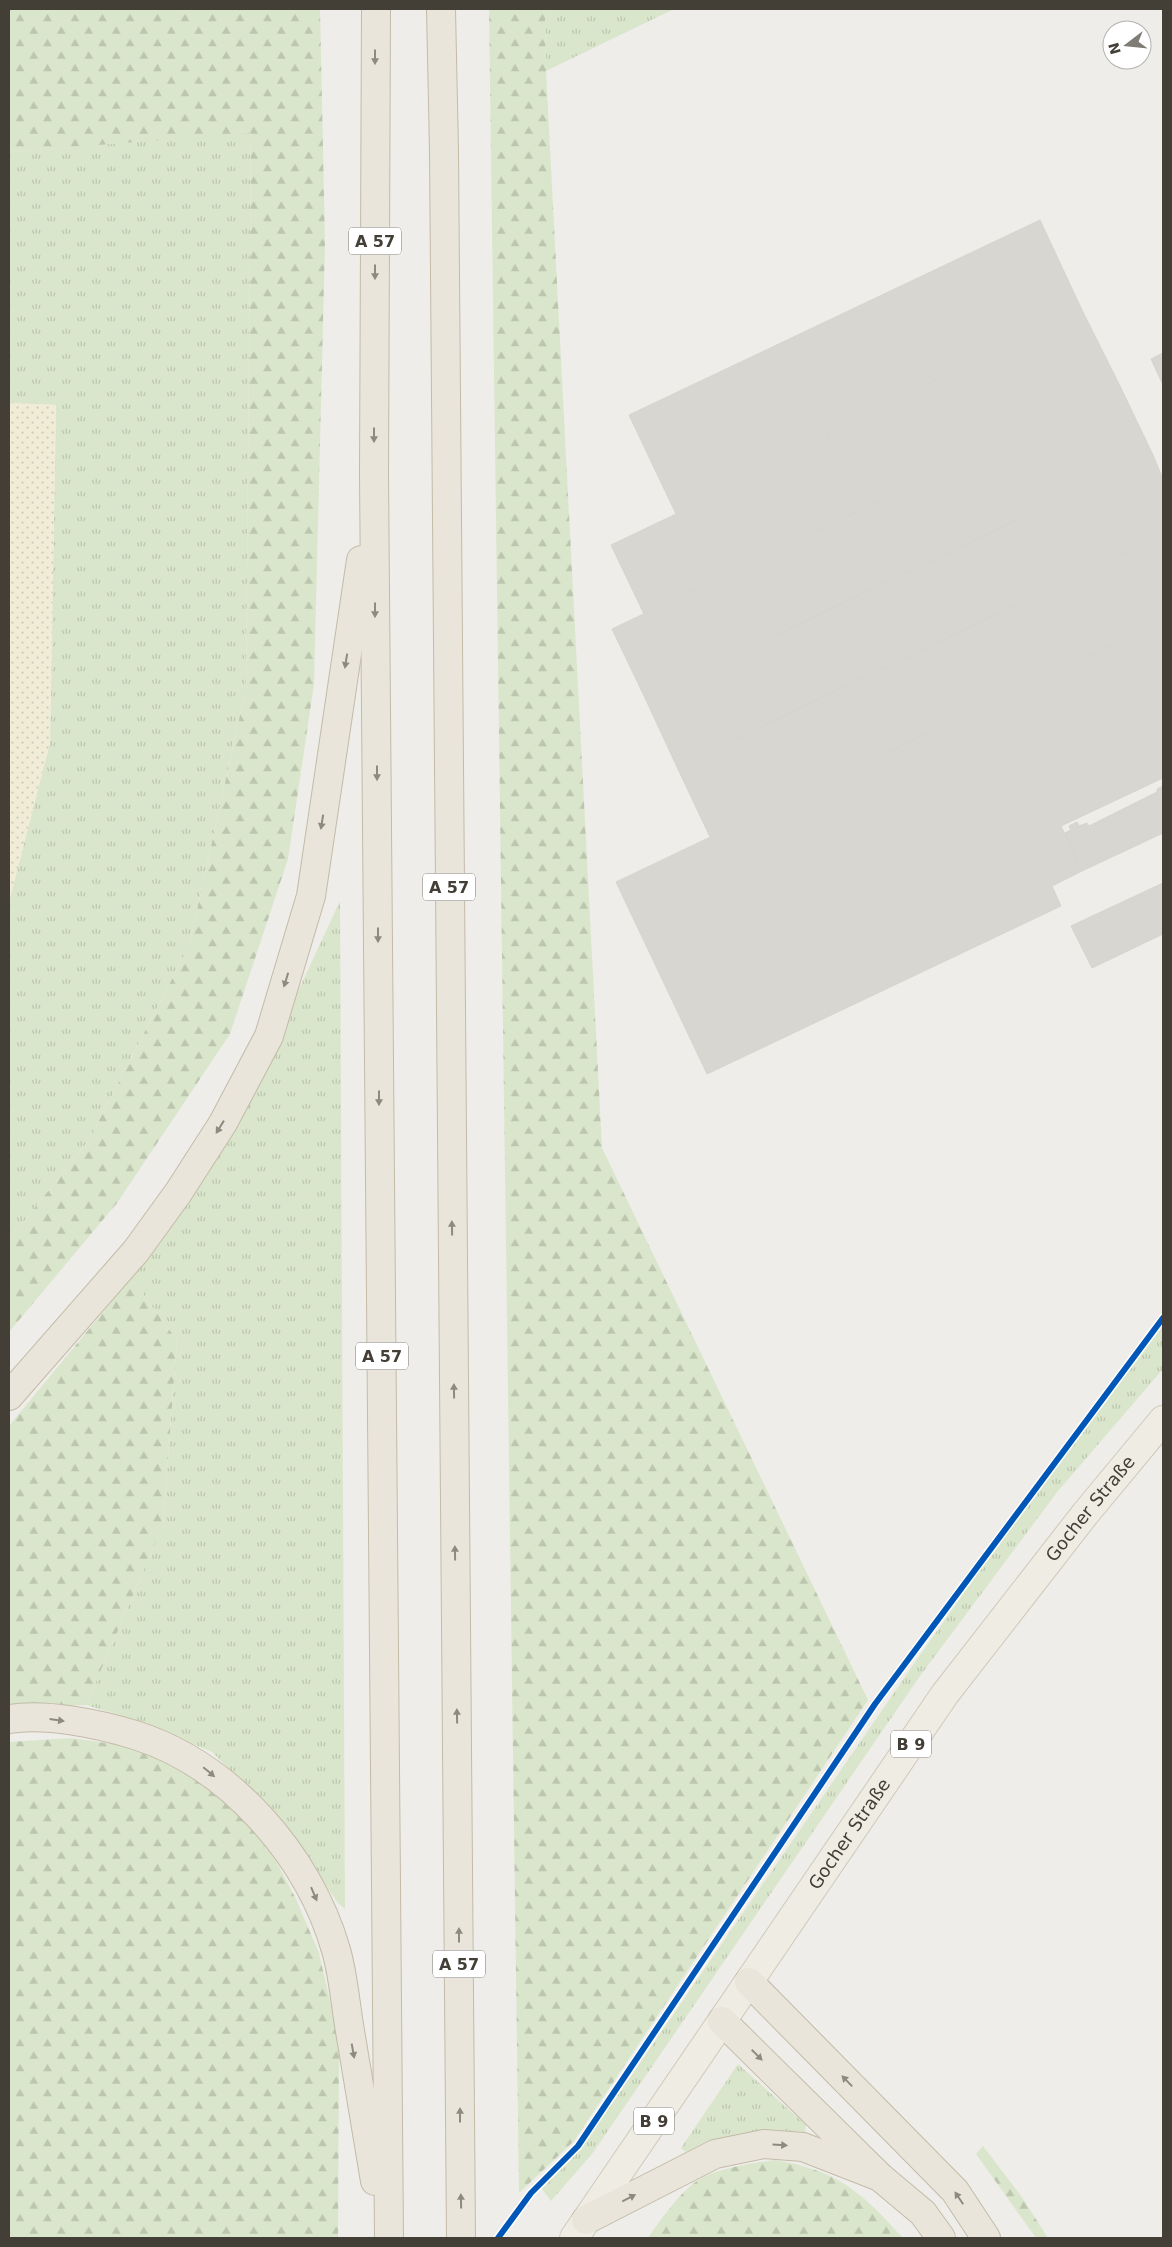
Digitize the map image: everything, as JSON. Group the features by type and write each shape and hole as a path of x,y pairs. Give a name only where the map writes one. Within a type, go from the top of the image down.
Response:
{"highway":[{"name":"A 57","path":"376,9 374,474 389,2238"},
{"name":"A 57","path":"441,9 462,2238"},
{"path":"9,1396 136,1251 178,1193 223,1123 269,1036 311,896 374,474"},
{"path":"9,1719 60,1720 111,1728 155,1741 203,1766 242,1800 281,1841 311,1887 336,1950 385,2238"},
{"path":"749,1982 955,2192 986,2238"},
{"path":"722,2021 880,2177 924,2213 941,2238"},
{"path":"580,2229 715,2154 764,2144 803,2147 880,2177"}],"main road":[{"name":"Gocher Straße","path":"580,2229 945,1694 1085,1514 1163,1420"}],"green space":[{"path":"9,9 320,9 325,243 314,684 288,859 230,1034 117,1203 9,1332 9,1240 89,1140 189,946 246,688 251,133 9,152"},
{"path":"489,9 545,9 546,71 602,1148 868,1700 574,2141 519,2193"},
{"path":"545,9 674,9 546,71"},
{"path":"251,132 246,688 189,946 89,1140 9,1240 9,902 50,743 56,405 9,403 9,152"},
{"path":"340,901 345,1909 338,1903 283,1822 212,1752 123,1716 86,1705 163,1525 177,1340 131,1278 258,1077"},
{"path":"131,1278 177,1340 163,1525 86,1705 9,1707 9,1426"},
{"path":"1163,1320 1163,1369 1058,1491 920,1676 592,2154 551,2201 542,2189 579,2149 616,2098 913,1665 1045,1478"},
{"path":"71,1738 120,1745 169,1762 215,1792 249,1824 276,1861 296,1899 319,1953 339,2041 338,2238 9,2238 9,1742"},
{"path":"738,2064 806,2125 805,2133 769,2129 709,2140 686,2152 681,2148"},
{"path":"983,2146 1021,2196 1048,2238 1036,2238 976,2154"},
{"path":"774,2160 815,2170 847,2186 874,2208 903,2238 648,2238 672,2205 695,2182 710,2174"}],"sand":[{"path":"9,403 56,405 50,743 9,902"}],"building":[{"path":"1040,220 1082,310 827,432 831,440 676,514 629,415"},
{"path":"1082,310 1120,386 644,614 611,545 831,440 827,432"},
{"path":"1163,353 1163,385 1151,359"},
{"path":"1120,386 1153,455 645,698 612,629"},
{"path":"1153,455 1163,479 1163,535 677,767 645,698"},
{"path":"1163,535 1163,621 710,837 677,767"},
{"path":"1163,621 1163,778 1061,826 1082,871 1052,886 1061,906 707,1074 616,882"},
{"path":"1163,786 1163,833 1082,871 1065,833 1071,830 1069,826 1077,822 1079,826 1087,823 1089,826 1157,792 1157,789"},
{"path":"1163,883 1163,934 1092,968 1071,926"}],"cycle path":[{"path":"498,2238 531,2193 578,2146 875,1704 1163,1318"}]}
